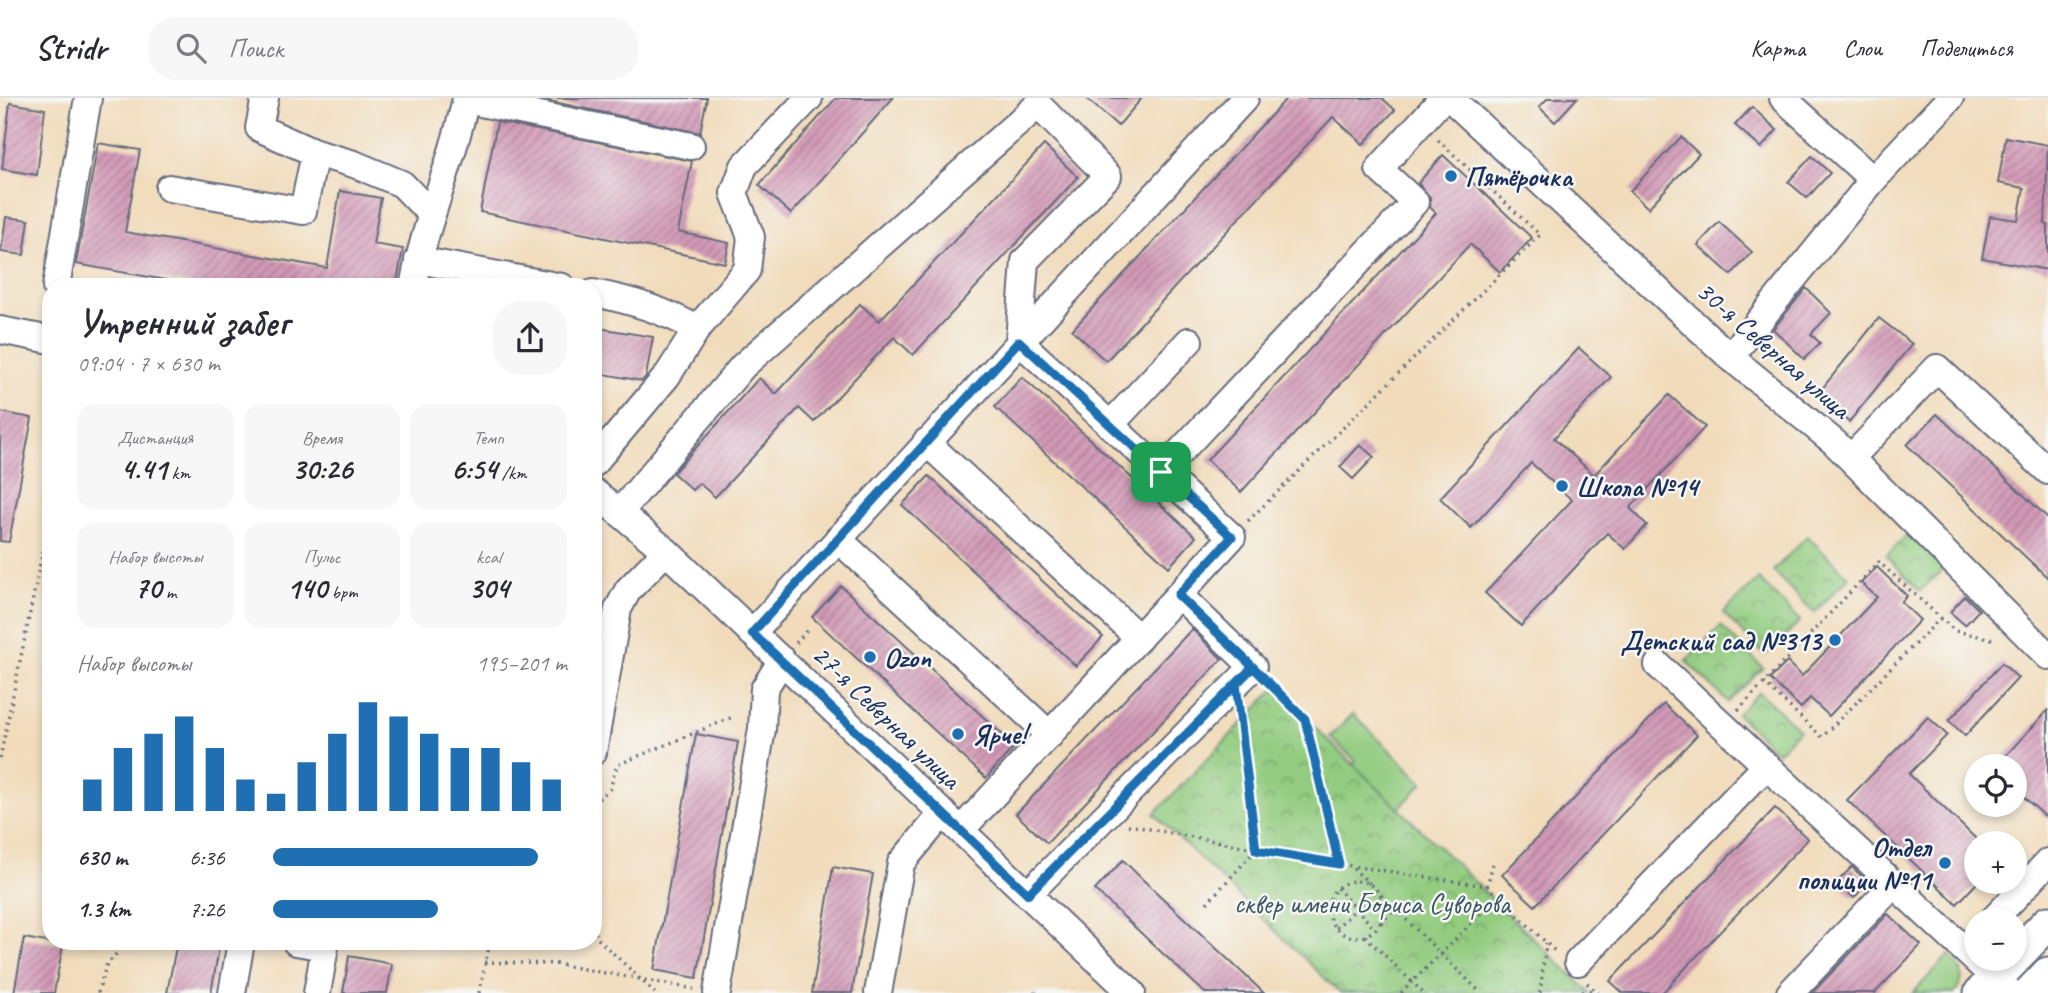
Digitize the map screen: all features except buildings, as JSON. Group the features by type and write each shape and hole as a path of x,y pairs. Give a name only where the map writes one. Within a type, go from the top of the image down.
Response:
{"main road":[{"path":"2003,976 2048,923"},
{"path":"2030,993 2048,974"}],"street":[{"path":"57,278 88,98"},
{"path":"265,98 259,128 316,153 402,184 430,213"},
{"path":"602,453 667,376 697,329 747,270 751,237 734,193 744,166 809,98"},
{"path":"752,633 1245,98"},
{"path":"1161,472 1415,202 1379,169 1443,98"},
{"name":"30-я Северная улица","path":"1450,98 1730,357 1851,458 2048,656"},
{"path":"1783,98 1873,180"},
{"path":"1730,357 1873,180 1950,98"},
{"path":"415,278 430,213 447,176 466,99 691,146"},
{"path":"620,512 743,366 1038,105 1108,176 1025,261 1019,341"},
{"path":"169,188 303,211 316,153"},
{"path":"418,260 514,278"},
{"path":"602,295 631,300 669,313 697,329"},
{"path":"0,330 42,331"},
{"path":"878,993 901,863 952,822 1050,734 1232,537 1019,341"},
{"path":"1110,425 1189,341"},
{"path":"1851,458 1937,368 2048,471"},
{"path":"926,442 1139,638"},
{"name":"27-я Северная улица","path":"602,498 666,551 1132,993"},
{"path":"838,539 1050,734"},
{"path":"602,701 618,609 628,590 666,551"},
{"path":"1028,894 1244,676 1178,595"},
{"path":"717,993 762,729 764,689 782,660"},
{"path":"1658,665 1894,884 1964,939"},
{"path":"1573,966 1766,766"},
{"path":"2004,908 2048,862"},
{"path":"1790,993 1894,884"},
{"path":"232,993 240,950"},
{"path":"317,993 324,950"}],"path":[{"path":"1232,537 1540,235 1421,124"},
{"path":"0,758 42,555"},
{"path":"1730,718 1879,562 1955,631 1990,637"},
{"path":"1764,682 1822,737 1940,618"},
{"path":"1207,903 1256,850 1244,676"},
{"path":"1244,676 1305,719 1339,864"},
{"path":"602,796 610,789 617,765 733,717"},
{"path":"1126,825 1256,850 1487,886 1573,966 1596,992"},
{"path":"1487,886 1493,864"},
{"path":"1351,866 1481,993"},
{"path":"1375,929 1384,911 1375,889 1352,881 1337,888 1328,906 1329,917 1336,928 1349,936 1366,937 1423,993"},
{"path":"1337,888 1375,929"},
{"path":"1336,928 1375,889"},
{"path":"1401,993 1498,897"},
{"path":"1366,937 1395,909"},
{"path":"602,942 655,993"},
{"path":"1540,993 1546,943"},
{"path":"98,993 106,966 119,950"},
{"path":"479,993 488,950"},
{"path":"485,962 556,964 717,993"},
{"path":"1575,993 1596,992"}],"green space":[{"path":"1909,533 1944,569 1920,591 1886,556"},
{"path":"1807,536 1849,577 1814,613 1773,571"},
{"path":"1759,579 1800,621 1765,655 1723,613"},
{"path":"1721,626 1763,668 1728,702 1686,661"},
{"name":"сквер имени Бориса Суворова","path":"1275,689 1590,993 1340,993 1154,814"},
{"path":"1759,692 1799,730 1777,753 1737,714"},
{"path":"1353,714 1423,783 1382,826 1336,782 1356,761 1330,737"},
{"path":"1949,955 1957,964 1962,977 1955,993 1913,993"}],"place":[{"name":"Пятёрочка","path":"1451,176"},
{"name":"Школа №14","path":"1562,486"},
{"name":"Детский сад №313","path":"1835,640"},
{"name":"Ozon","path":"870,657"},
{"name":"Ярче!","path":"958,734"},
{"name":"Отдел полиции №11","path":"1945,863"}],"route":[{"path":"1161,472 1019,341 752,633 1028,894 1173,747 1253,667 1305,719 1339,864 1256,850 1236,684 1253,667 1178,595 1232,537 1161,472"}]}
